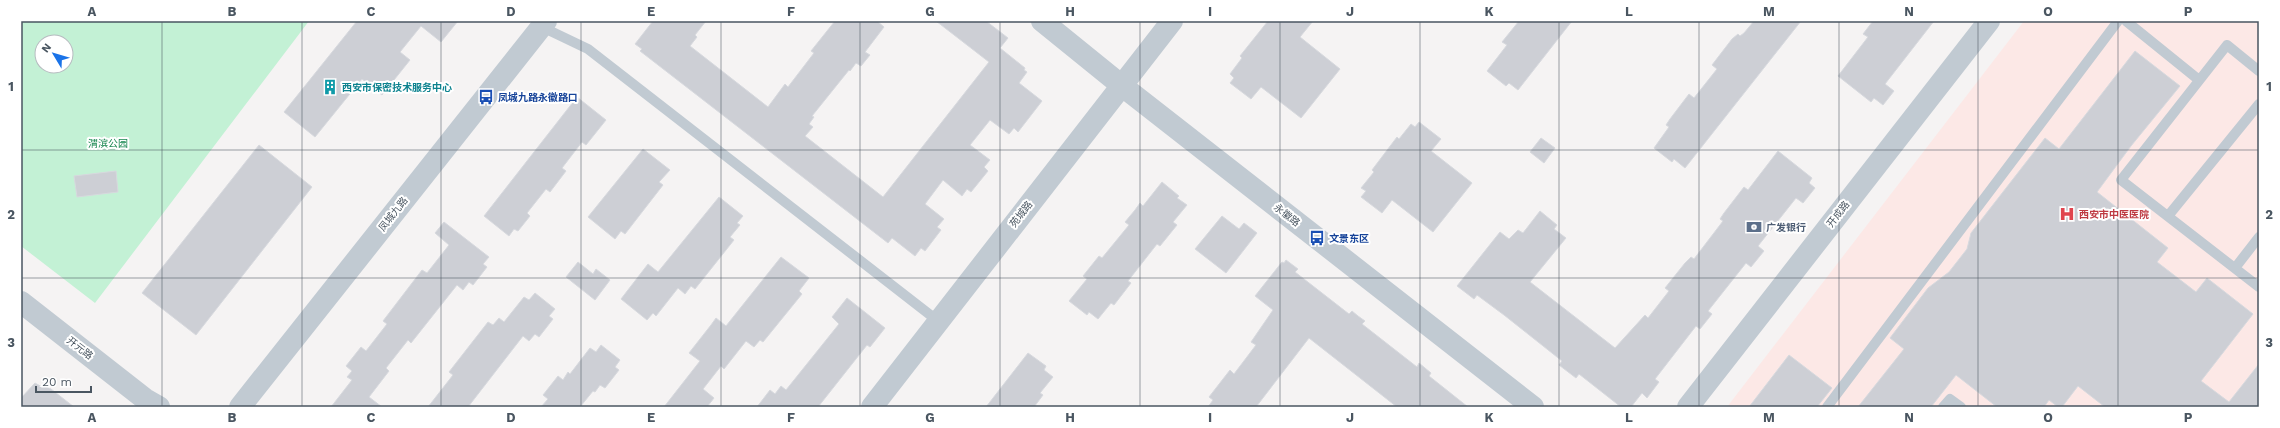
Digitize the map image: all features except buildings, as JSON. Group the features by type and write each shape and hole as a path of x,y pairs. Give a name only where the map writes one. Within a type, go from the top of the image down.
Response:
{"street":[{"name":"永徽路","path":"1042,21 1121,85 1533,407"},
{"name":"苑城路","path":"872,407 1172,21"},
{"name":"开成路","path":"1688,407 1989,21"},
{"name":"凤城九路","path":"240,407 540,23"},
{"name":"开元路","path":"21,302 159,407"}],"lane":[{"path":"1827,407 2118,21"},
{"path":"2126,21 2200,80"},
{"path":"540,23 588,49 938,321"},
{"path":"2259,70 2227,45 2121,180 2259,287"},
{"path":"2168,216 2259,104"},
{"path":"2235,268 2259,237"},
{"path":"1943,407 1950,399 1960,407"}],"shaded area":[{"name":"西安市中医医院","path":"2024,21 2259,21 2259,407 1727,407"}],"green space":[{"name":"渭滨公园","path":"21,21 309,21 95,303 21,246"}],"place":[{"name":"西安市保密技术服务中心","path":"330,87"},
{"name":"凤城九路永徽路口","path":"486,97"},
{"name":"西安市中医医院","path":"2067,214"},
{"name":"广发银行","path":"1754,227"},
{"name":"文景东区","path":"1317,238"}]}
